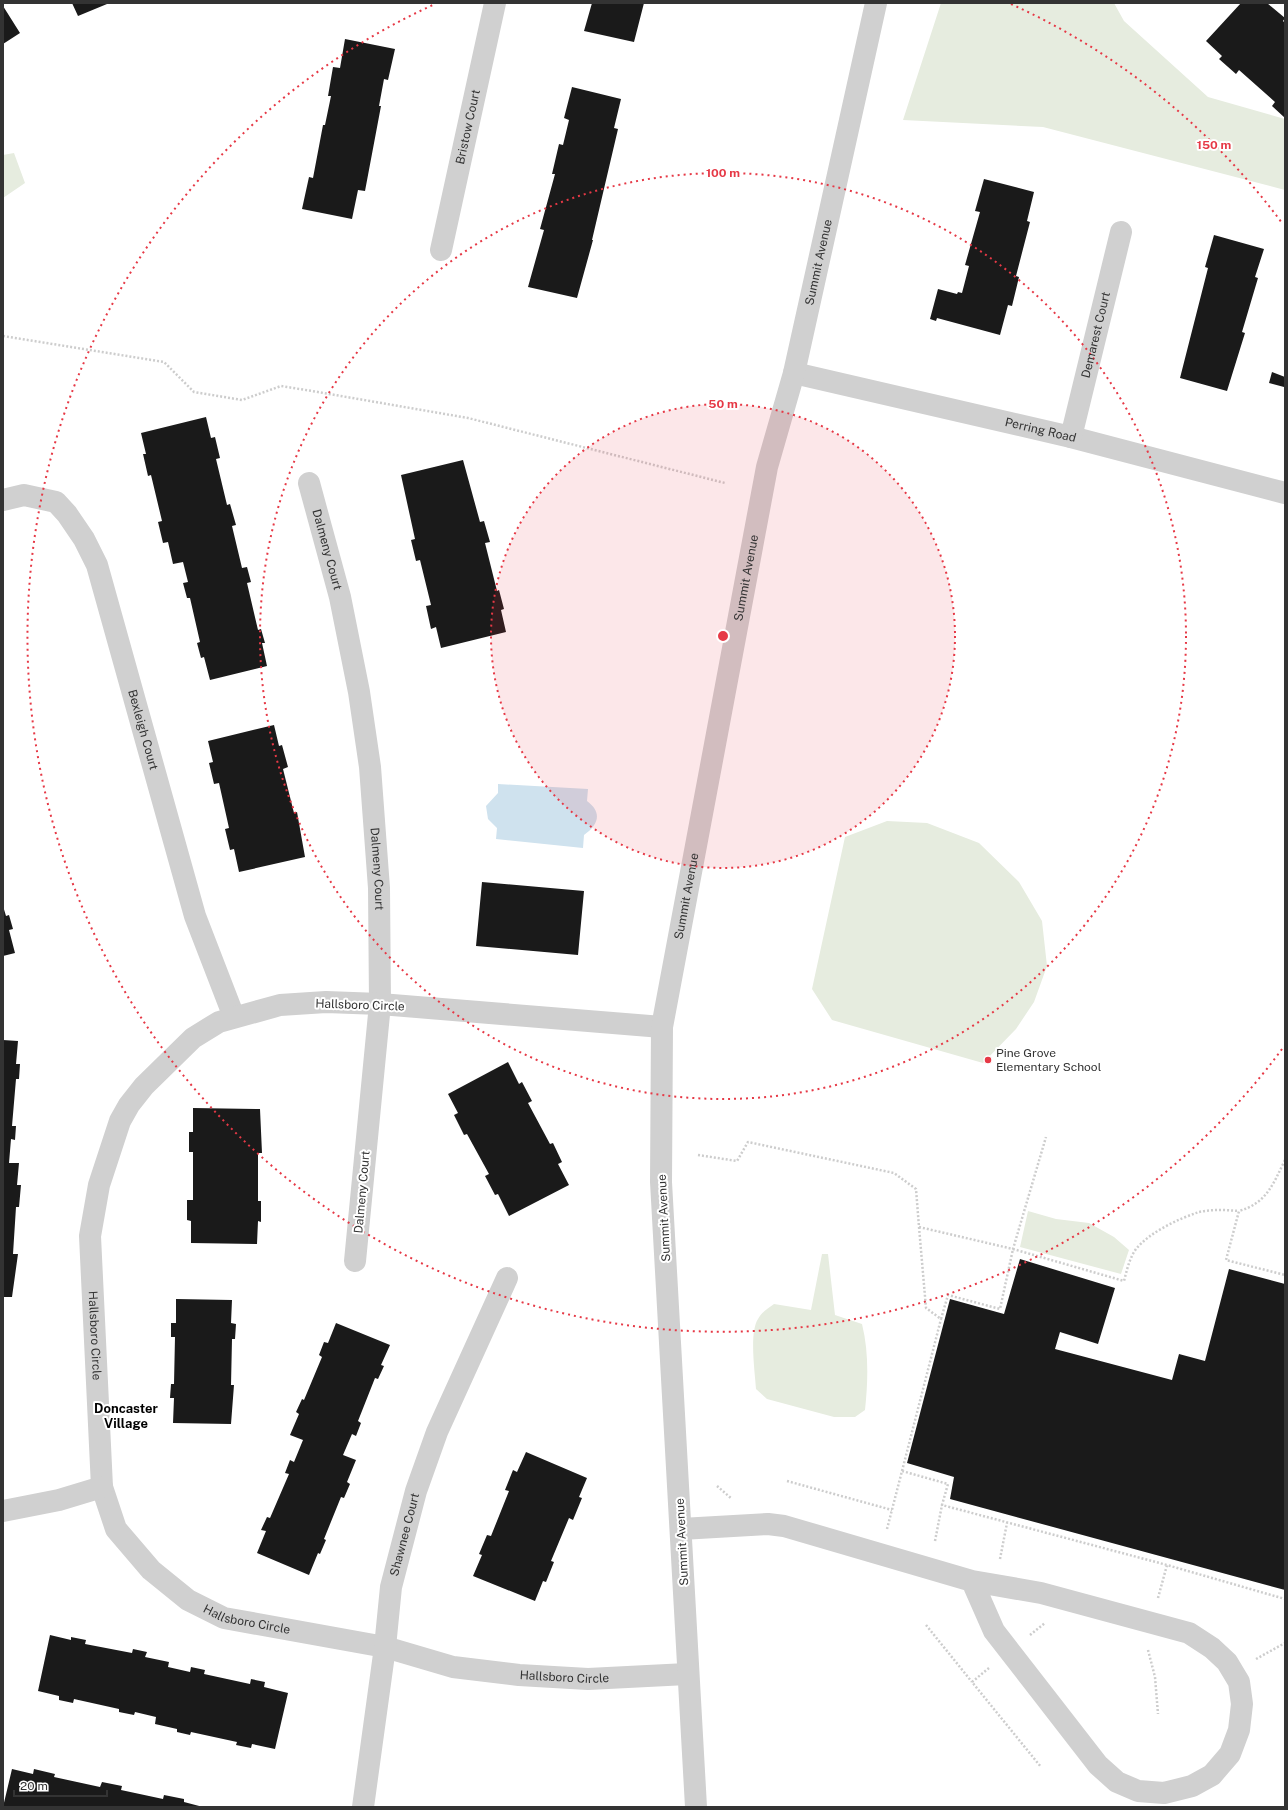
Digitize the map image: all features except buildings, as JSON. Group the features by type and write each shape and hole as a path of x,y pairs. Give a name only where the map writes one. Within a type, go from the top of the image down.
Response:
{"street":[{"name":"Bristow Court","path":"441,250 496,3"},
{"name":"Summit Avenue","path":"696,1807 687,1674 681,1529 661,1182 662,1027 767,467 794,373 876,3"},
{"name":"Demarest Court","path":"1071,437 1121,232"},
{"name":"Perring Road","path":"794,373 1071,437 1285,493"},
{"name":"Dalmeny Court","path":"309,483 340,597 359,692 370,767 379,888 380,1004 355,1261"},
{"name":"Bexleigh Court","path":"3,500 24,495 56,502 67,514 84,539 98,565 195,916 234,1017"},
{"name":"Hallsboro Circle","path":"662,1027 380,1004 326,1002 280,1005 219,1022 193,1038 144,1086 129,1105 120,1121 99,1185 90,1236 102,1487 116,1529 151,1570 188,1600 224,1618 385,1648 453,1667 519,1675 588,1679 687,1674"},
{"name":"Shawnee Court","path":"363,1807 385,1648 391,1587 416,1491 437,1432 508,1278"},
{"path":"3,1511 59,1500 102,1487"},
{"path":"681,1529 768,1524 784,1526 972,1581 1041,1593 1189,1633 1212,1648 1227,1662 1239,1682 1242,1704 1239,1730 1230,1754 1212,1775 1192,1786 1164,1793 1138,1791 1117,1782 1098,1765 994,1631 972,1581"}],"path":[{"path":"3,336 164,362 194,392 242,400 281,386 312,390 468,418 725,483"},
{"path":"893,1532 886,1530 948,1295 1000,1309 1013,1249 1046,1137"},
{"path":"698,1155 737,1161 748,1142 894,1173 916,1189 926,1308 941,1319"},
{"path":"919,1228 1013,1249 1124,1281 1128,1264 1136,1250 1148,1238 1172,1224 1200,1212 1217,1210 1239,1211 1250,1208 1260,1202 1273,1184 1285,1160"},
{"path":"1239,1211 1226,1260 1285,1275"},
{"path":"902,1471 948,1484 942,1505 935,1544 928,1542"},
{"path":"788,1481 892,1510"},
{"path":"942,1505 1167,1565 1285,1599"},
{"path":"993,1559 1000,1561 1007,1522"},
{"path":"1158,1714 1155,1677 1148,1651 1167,1565"},
{"path":"926,1625 972,1682"},
{"path":"1252,1661 1285,1643"}],"shaded area":[{"path":"941,3 1114,3 1124,21 1208,97 1285,119 1285,190 1043,127 903,120"},
{"path":"14,153 25,183 3,198 3,155"},
{"path":"887,821 927,823 979,843 1019,882 1042,921 1047,966 1034,1002 1016,1029 983,1063 832,1020 812,989 845,837"},
{"path":"1028,1211 1056,1219 1089,1223 1114,1237 1129,1250 1121,1274 1020,1247"},
{"path":"822,1254 828,1254 835,1315 862,1324 866,1345 867,1389 865,1410 855,1417 834,1417 767,1399 756,1389 753,1343 755,1325 763,1312 774,1304 811,1310"}],"water":[{"path":"498,784 588,789 587,801 595,810 597,819 593,827 584,835 583,848 496,839 497,828 488,819 486,806 498,793"}],"place":[{"name":"Pine Grove Elementary School","path":"988,1060"}],"district":[{"name":"Doncaster Village","path":"126,1416"}]}
